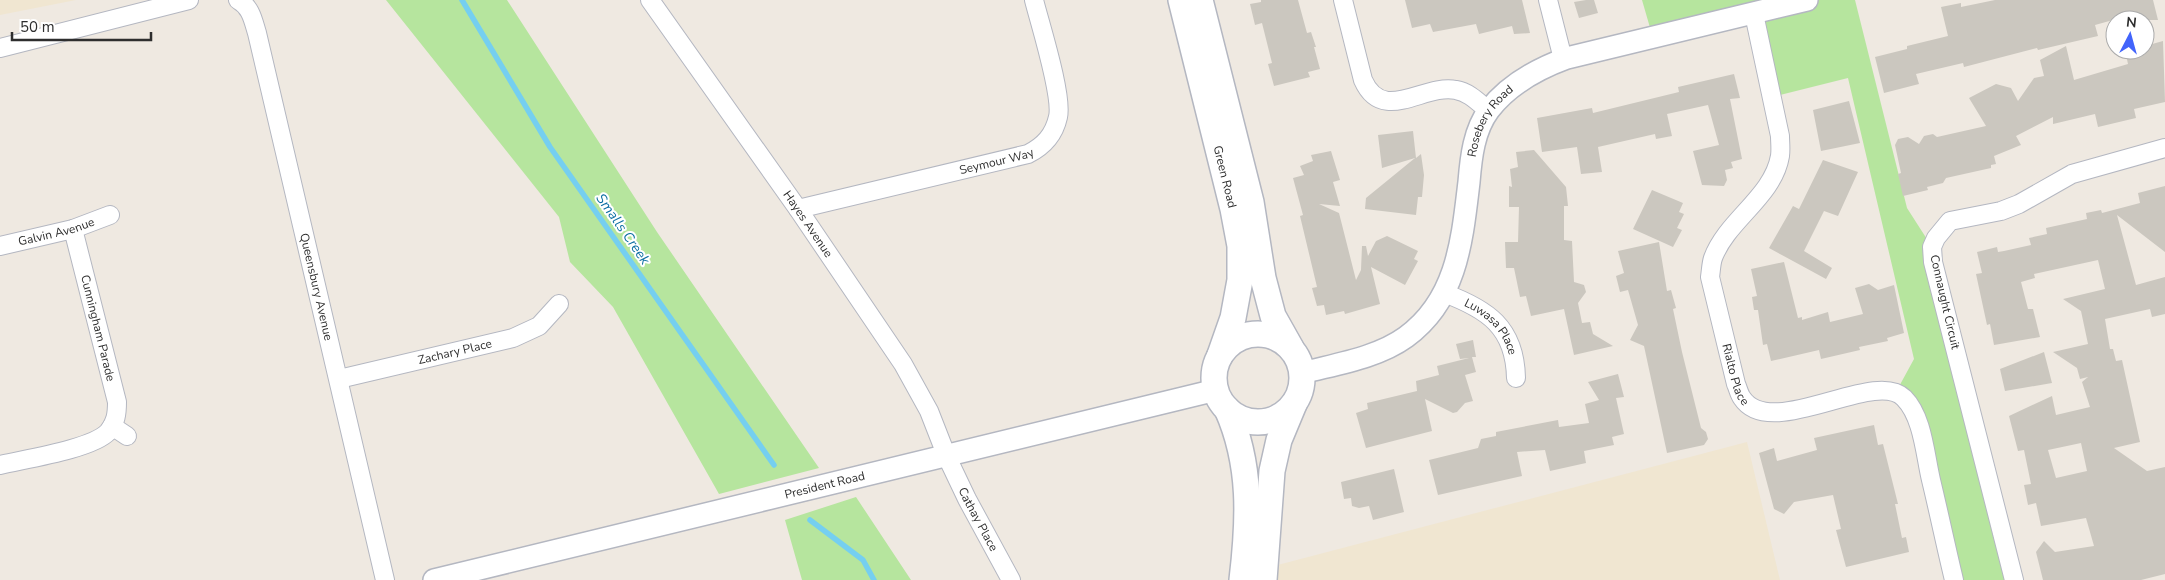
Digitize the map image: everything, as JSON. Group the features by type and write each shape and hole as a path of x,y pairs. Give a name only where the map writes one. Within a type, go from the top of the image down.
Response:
{"main road":[{"name":"Green Road","path":"1181,0 1233,209 1240,246 1240,280 1233,318 1220,355"},
{"name":"Green Road","path":"1200,0 1251,202 1268,297 1273,316 1291,348"},
{"path":"1242,580 1249,499 1247,471 1235,426 1222,400 1214,374 1220,355 1226,347 1246,335 1253,334 1278,338 1291,348 1298,359 1302,373 1301,389 1279,440 1272,470 1264,580"},
{"path":"1222,400 1242,419 1261,422 1278,417 1290,409 1296,400"}],"street":[{"path":"0,48 189,0"},
{"name":"Queensbury Avenue","path":"238,0 245,4 252,15 257,32 385,580"},
{"name":"Hayes Avenue","path":"650,0 798,209 903,364 929,411 947,457"},
{"name":"Seymour Way","path":"798,209 1028,154 1043,146 1058,116 1058,98 1034,0"},
{"path":"1343,0 1363,80 1367,90 1374,96 1390,102 1447,89 1457,90 1466,93 1489,111"},
{"path":"1548,0 1563,59"},
{"name":"Rosebery Road","path":"1302,373 1365,355 1404,339 1428,319 1455,270 1471,160 1477,132 1489,111 1508,90 1542,67 1563,59 1807,0"},
{"name":"Rialto Place","path":"1754,14 1780,136 1780,156 1771,177 1758,197 1721,242 1713,259 1710,277 1736,384 1742,399 1754,408 1771,412 1792,411 1880,390 1896,392 1903,397 1910,405 1919,430 1954,580"},
{"name":"Connaught Circuit","path":"2014,580 1933,262 1932,248 1936,238 1950,221 2001,210 2018,204 2072,174 2165,148"},
{"name":"Galvin Avenue","path":"0,246 73,229 110,215"},
{"name":"Cunningham Parade","path":"73,229 117,402 115,420 112,426"},
{"name":"Luwasa Place","path":"1444,293 1474,305 1492,318 1512,347 1516,378"},
{"name":"Zachary Place","path":"339,379 513,338 539,326 559,304"},
{"name":"President Road","path":"434,580 495,573 947,457 1222,400"},
{"path":"0,465 84,445 100,439 112,426 127,436"},
{"name":"Cathay Place","path":"947,457 1011,580"}],"shaded area":[{"path":"0,0 76,0 0,15"},
{"path":"1747,442 1780,580 1264,580 1266,568"}],"green space":[{"path":"386,0 507,0 657,232 819,468 719,494 613,307 570,262 559,217"},
{"path":"1642,0 1855,0 1907,208 1932,247 2014,580 1954,580 1919,429 1896,392 1914,359 1848,78 1772,97 1754,15 1653,38"},
{"path":"856,497 911,580 802,580 785,520"}],"building":[{"path":"1261,0 1298,0 1307,33 1311,32 1316,47 1314,47 1320,69 1308,72 1310,77 1274,86 1268,64 1272,63 1262,23 1255,25 1250,4 1261,2"},
{"path":"1405,0 1522,0 1530,33 1514,34 1512,26 1479,34 1476,24 1433,32 1430,24 1412,28"},
{"path":"1594,0 1598,13 1579,18 1574,2"},
{"path":"1995,0 2153,0 2158,20 2155,20 2155,10 2105,10 2105,22 2095,25 2098,36 2038,50 2037,48 1964,67 1963,63 1916,74 1919,84 1884,93 1875,57 1907,49 1907,46 1948,36 1941,7 1961,3 1961,7"},
{"path":"2163,41 2165,102 2134,109 2136,118 2098,127 2095,114 2053,124 2053,117 2016,136 2021,145 1994,156 1996,164 1991,165 1991,168 1946,178 1943,183 1927,187 1928,190 1903,196 1898,174 1901,173 1895,145 1898,139 1908,137 1919,144 1924,136 1933,134 1937,137 1986,126 1969,98 1996,84 2011,88 2018,101 2034,78 2044,76 2040,60 2066,46 2074,80 2128,64 2127,60 2155,60 2155,43"},
{"path":"1734,74 1740,98 1730,99 1742,159 1731,162 1733,168 1725,170 1727,180 1724,186 1702,185 1693,151 1719,145 1708,105 1667,114 1672,136 1656,139 1655,134 1598,147 1602,172 1581,174 1577,147 1542,152 1537,118 1592,108 1593,113 1679,92 1678,87"},
{"path":"1849,101 1860,143 1821,151 1813,110"},
{"path":"1413,131 1416,158 1421,154 1424,175 1422,197 1418,197 1416,215 1365,209 1366,198 1415,158 1382,168 1378,135"},
{"path":"1534,150 1566,187 1568,206 1564,206 1564,240 1572,241 1574,282 1584,285 1586,292 1578,303 1582,323 1590,322 1593,334 1613,346 1574,355 1564,309 1531,316 1526,296 1520,297 1514,268 1506,268 1505,242 1518,242 1519,207 1509,207 1509,186 1512,187 1510,169 1518,167 1516,152"},
{"path":"1331,151 1340,180 1333,182 1340,206 1319,204 1339,213 1356,280 1361,270 1362,246 1366,246 1368,256 1376,241 1387,236 1418,251 1414,259 1418,261 1405,285 1371,267 1380,304 1345,314 1344,311 1326,315 1324,305 1317,306 1312,288 1317,287 1300,216 1303,215 1293,178 1304,175 1300,166 1313,161 1311,155"},
{"path":"1823,160 1858,172 1838,216 1824,211 1804,251 1832,268 1826,279 1769,248 1793,206 1799,209"},
{"path":"2165,186 2165,252 2117,215 2136,285 2165,277 2165,314 2152,317 2150,309 2105,319 2110,349 2113,349 2116,361 2122,360 2140,442 2114,448 2147,471 2165,467 2165,574 2141,580 2043,580 2036,552 2044,541 2055,552 2094,546 2086,518 2041,526 2036,503 2028,505 2024,485 2031,484 2024,450 2018,451 2009,416 2052,396 2056,415 2090,407 2082,382 2088,377 2080,379 2077,368 2053,352 2088,344 2081,311 2063,299 2105,289 2098,260 2034,274 2035,278 2021,282 2028,309 2033,309 2040,337 1994,345 1990,324 1987,325 1976,274 1982,273 1977,252 1997,247 1998,252 2031,245 2029,238 2047,234 2046,228 2087,219 2086,213 2101,210 2102,213 2140,203 2138,193","holes":["2081,443 2087,471 2056,478 2048,450"]},
{"path":"1652,190 1683,203 1679,212 1684,214 1677,228 1682,230 1673,247 1633,229"},
{"path":"1659,242 1667,291 1671,290 1676,308 1673,309 1682,352 1701,428 1706,432 1708,439 1704,445 1667,453 1644,346 1630,340 1638,325 1628,290 1620,292 1616,276 1624,273 1618,251"},
{"path":"1784,262 1798,318 1802,317 1802,320 1828,312 1830,322 1863,314 1855,288 1869,284 1878,290 1894,285 1904,333 1887,338 1888,341 1859,347 1860,350 1821,359 1819,350 1771,361 1767,344 1763,345 1758,310 1754,310 1752,297 1757,296 1751,269"},
{"path":"1473,340 1476,357 1472,357 1476,372 1465,375 1473,401 1465,403 1457,412 1453,413 1425,399 1432,431 1366,448 1356,413 1368,409 1367,403 1417,391 1416,381 1439,375 1437,366 1469,358 1460,359 1456,344"},
{"path":"2044,352 2052,383 2005,391 2000,369"},
{"path":"1618,374 1624,397 1616,398 1624,434 1612,437 1614,445 1584,451 1586,463 1550,471 1545,450 1517,452 1522,476 1438,495 1429,460 1478,448 1481,439 1496,436 1496,432 1558,420 1559,427 1589,423 1585,404 1599,400 1588,382"},
{"path":"1874,425 1878,445 1883,444 1898,504 1895,504 1902,538 1906,537 1909,552 1846,567 1836,530 1841,529 1833,495 1794,502 1784,514 1774,509 1759,453 1774,448 1777,461 1817,450 1814,438"},
{"path":"1394,469 1404,512 1373,520 1369,506 1359,508 1352,506 1351,498 1344,499 1341,482"}],"waterway":[{"name":"Smalls Creek","path":"462,0 550,147 774,465"},
{"name":"Smalls Creek","path":"810,520 863,560 874,580"}]}
